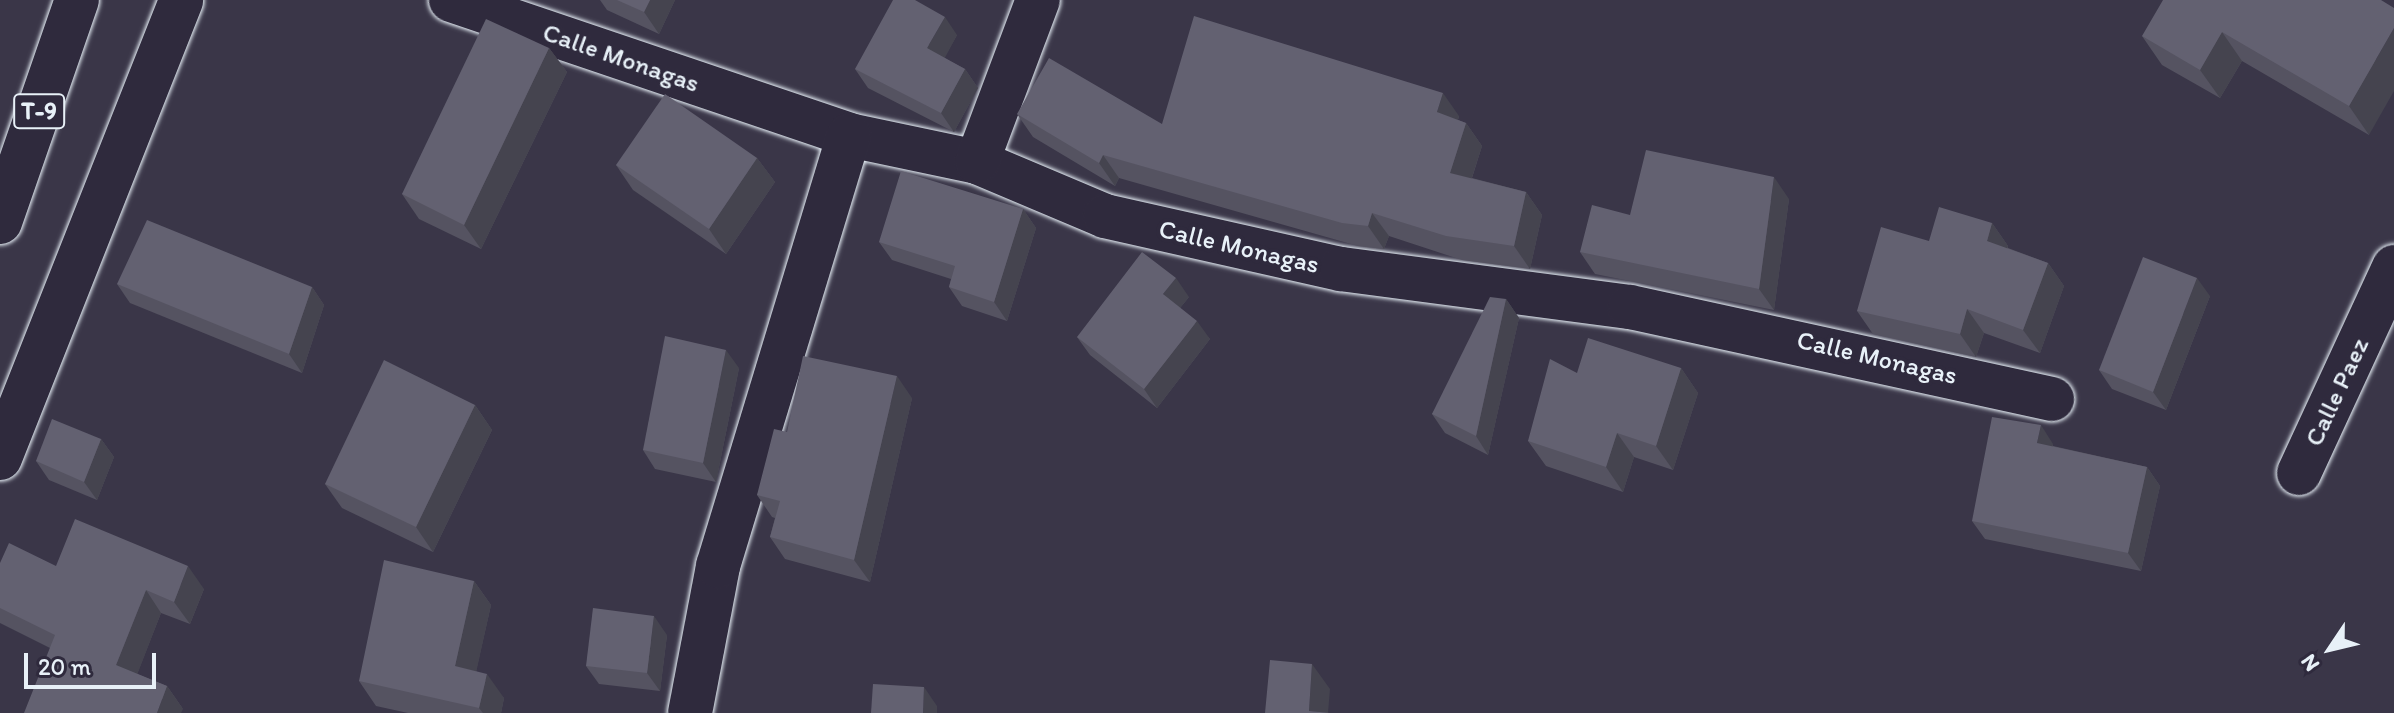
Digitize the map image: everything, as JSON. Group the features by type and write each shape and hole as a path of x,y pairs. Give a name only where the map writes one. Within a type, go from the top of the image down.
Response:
{"main road":[{"name":"T-9","path":"0,222 77,0"},
{"path":"0,458 181,0"},
{"name":"Calle Monagas","path":"451,0 849,135 977,162 1105,216 1341,269 1630,307 2052,399"},
{"path":"977,162 1038,0"},
{"path":"690,713 718,566 849,135"},
{"name":"Calle Paez","path":"2299,473 2394,267"}],"building":[{"path":"617,0 650,0 644,12"},
{"path":"893,0 915,0 945,17 927,48 965,69 941,113 855,69"},
{"path":"2163,0 2381,0 2394,8 2394,28 2349,106 2222,32 2200,70 2142,36"},
{"path":"1194,16 1443,93 1437,112 1466,123 1450,173 1526,192 1514,246 1446,236 1372,213 1368,226 1342,223 1103,155 1099,163 1017,114 1049,58 1162,124"},
{"path":"486,19 549,48 464,225 402,194"},
{"path":"665,94 757,158 709,229 616,165"},
{"path":"1646,150 1774,177 1759,289 1580,252 1592,205 1630,215"},
{"path":"901,171 1023,209 994,302 949,287 955,266 879,242"},
{"path":"1939,207 1992,223 1987,241 2048,263 2023,330 1967,309 1960,334 1857,311 1881,227 1929,241"},
{"path":"147,220 312,287 289,354 117,284"},
{"path":"1142,252 1176,278 1163,294 1197,321 1144,389 1077,337"},
{"path":"2143,257 2197,278 2153,392 2099,370"},
{"path":"1490,297 1506,299 1476,436 1432,414"},
{"path":"665,336 726,350 703,463 643,450"},
{"path":"1588,338 1681,368 1656,446 1617,433 1606,467 1528,441 1550,359 1577,373"},
{"path":"803,356 897,376 854,560 770,537 780,501 757,495 774,429 787,432"},
{"path":"384,360 475,405 416,527 325,484"},
{"path":"1992,417 2041,425 2037,443 2147,467 2128,553 1972,521"},
{"path":"52,419 101,439 84,482 36,461"},
{"path":"75,519 188,566 174,602 146,590 116,665 167,686 157,713 24,713 55,635 0,608 0,563 9,543 56,566"},
{"path":"384,560 474,581 455,666 487,674 479,708 359,681"},
{"path":"593,608 654,616 647,673 586,666"},
{"path":"1270,660 1312,664 1309,711 1330,713 1265,713"},
{"path":"873,684 924,687 923,713 871,713"}]}
